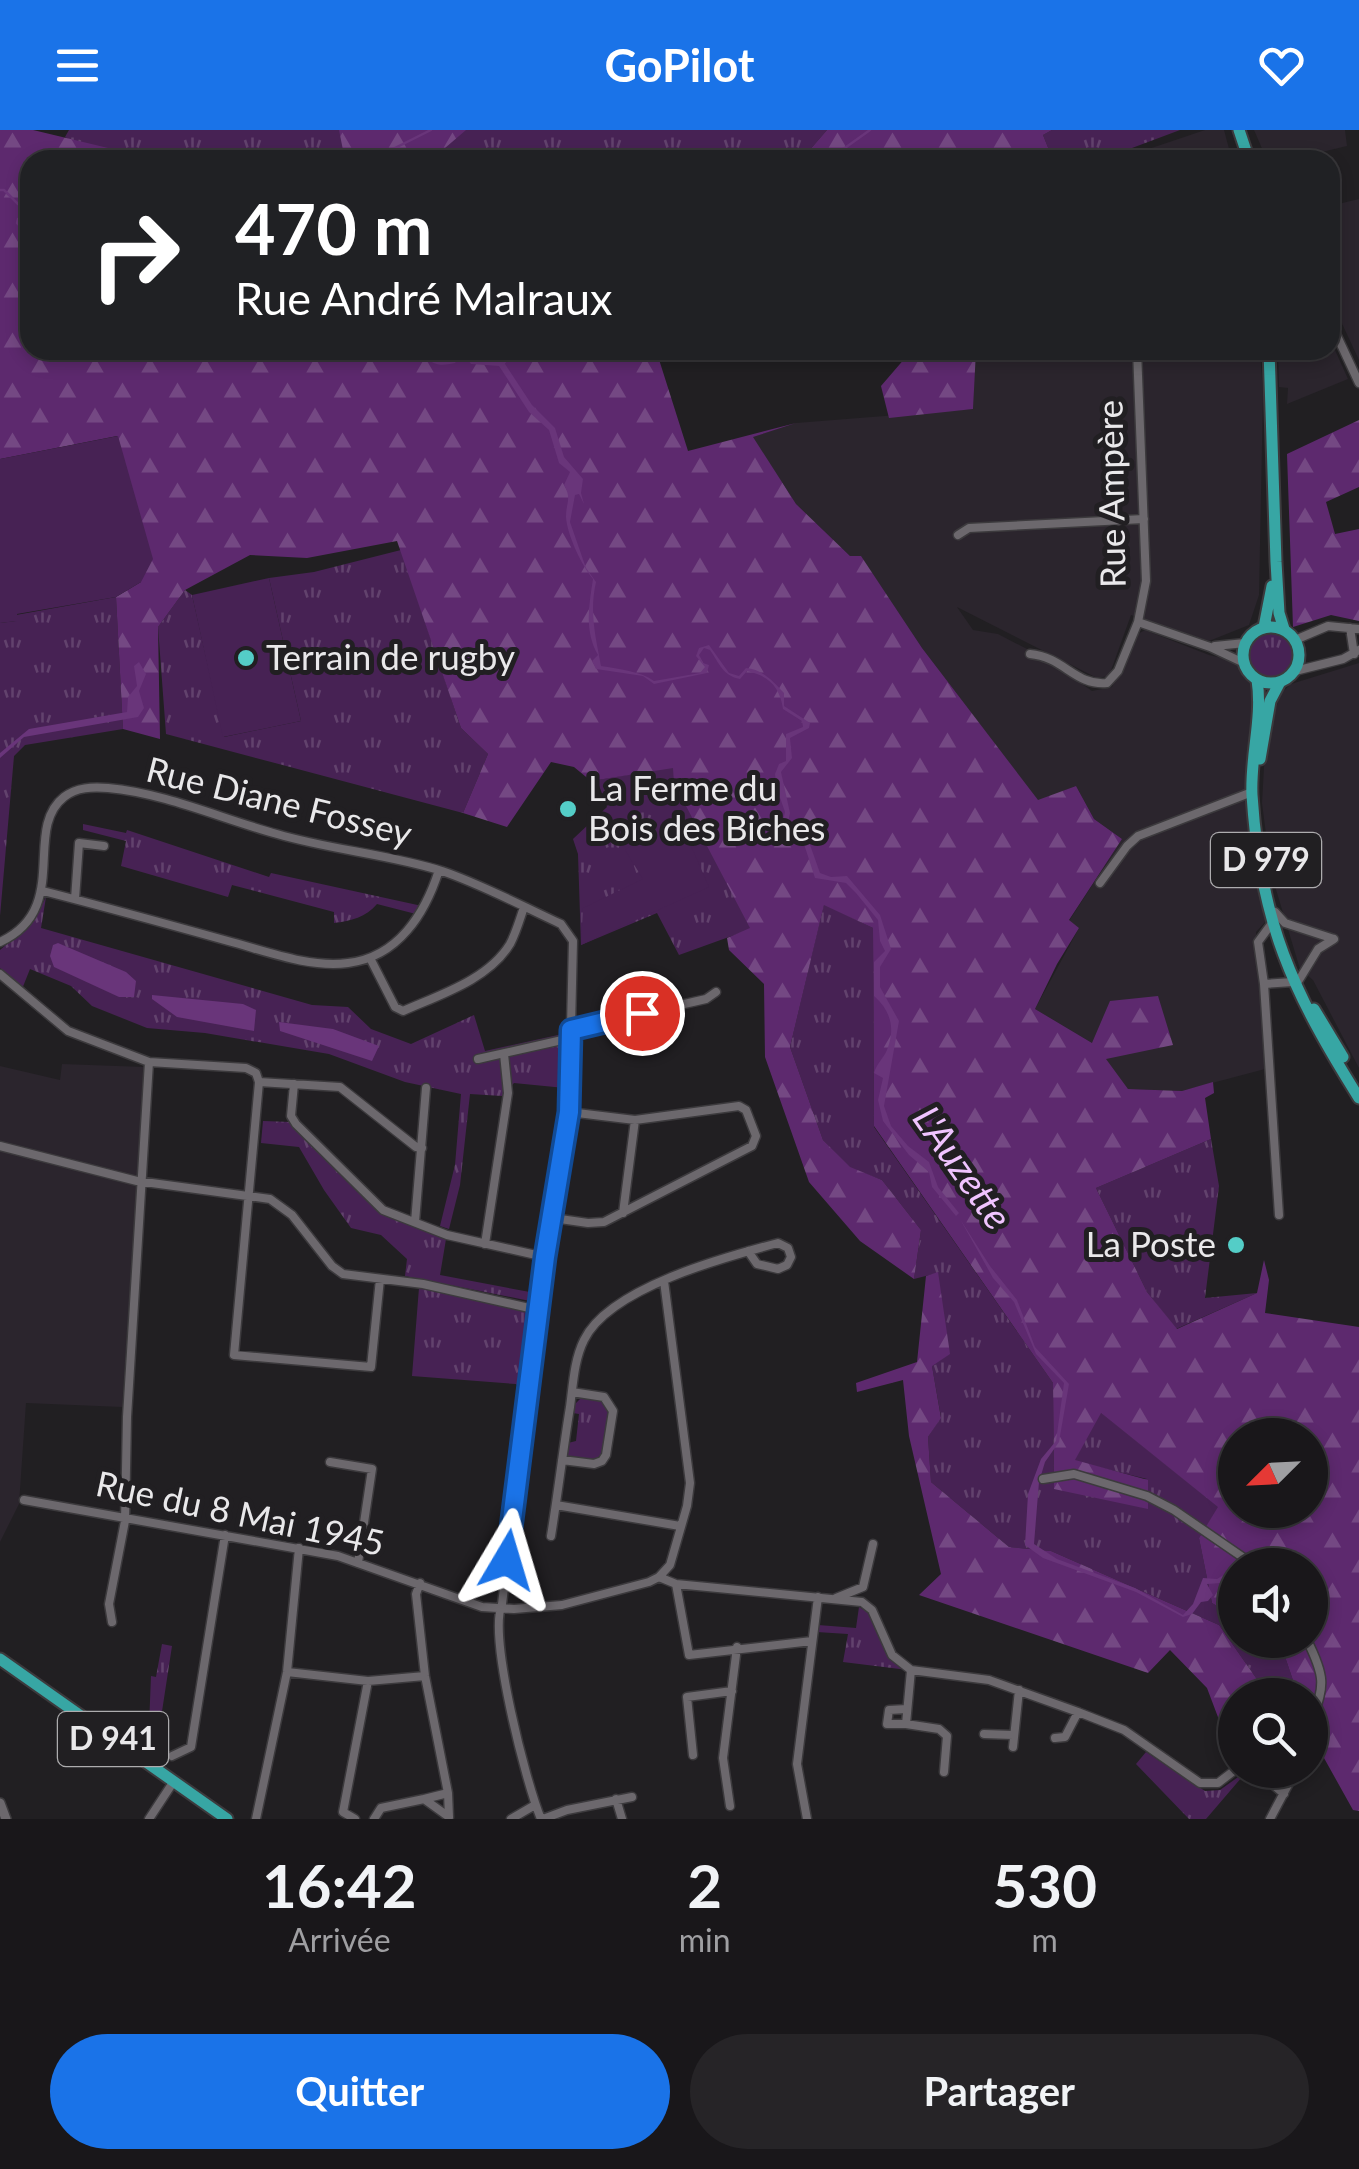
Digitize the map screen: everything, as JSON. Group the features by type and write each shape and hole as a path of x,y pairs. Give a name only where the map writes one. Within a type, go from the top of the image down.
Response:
{"main road":[{"path":"1269,360 1279,611 1284,629 1295,640 1300,656 1295,671 1280,682 1258,680 1244,663 1245,643 1264,627 1276,562"},
{"path":"1264,627 1284,629"},
{"name":"D 979","path":"1258,680 1252,792 1262,872 1296,981 1319,1034 1359,1098"},
{"name":"D 979","path":"1274,917 1259,812 1259,769 1270,701 1280,682"},
{"name":"D 979","path":"1296,981 1359,1085"},
{"name":"D 941","path":"0,1659 227,1819"}],"street":[{"path":"1340,342 1359,383"},
{"name":"Rue Ampère","path":"1137,360 1146,581 1138,622 1244,663"},
{"path":"958,535 969,528 1144,519"},
{"path":"1030,654 1048,656 1091,684 1107,683 1118,671 1138,622"},
{"path":"1295,640 1328,626 1355,629 1356,652 1295,671"},
{"name":"Rue Ampère","path":"1210,647 1245,643"},
{"name":"Rue Diane Fossey","path":"43,891 47,819 64,797 86,788 136,792 281,836 439,870 561,924 570,932 571,1034"},
{"path":"1100,883 1138,836 1252,792"},
{"path":"75,899 80,843 104,846"},
{"path":"0,942 21,927 43,891 300,960 350,963 370,958 404,935 422,915 439,870"},
{"path":"370,958 395,1007 403,1011 494,965 511,943 524,907"},
{"path":"1264,984 1296,981 1318,949 1334,939 1274,917 1258,942 1279,1215"},
{"path":"0,974 68,1031 149,1062 246,1068 258,1077 340,1087 416,1148 422,1148"},
{"path":"478,1059 706,999 716,992"},
{"path":"571,1034 569,1112 545,1257 496,1621 510,1706 542,1819 632,1797"},
{"path":"485,1244 508,1093 504,1054"},
{"path":"112,1622 109,1604 124,1516 149,1062"},
{"path":"258,1077 234,1356 371,1367 380,1279"},
{"path":"294,1084 292,1116 296,1124 382,1210 447,1235 545,1257"},
{"path":"415,1222 426,1088"},
{"path":"553,1218 604,1222 752,1146 756,1136 746,1110 739,1106 635,1120 569,1112"},
{"path":"623,1213 635,1120"},
{"path":"0,1146 142,1182 270,1199 292,1215 332,1266 356,1277 423,1284 538,1310"},
{"path":"551,1536 576,1362 591,1327 604,1315 664,1281 748,1251 778,1243 788,1248 792,1257 778,1269 757,1264 748,1251"},
{"path":"664,1281 690,1483 670,1564 659,1577 676,1584 862,1602 872,1610 892,1655 911,1670 990,1680 1019,1690 1124,1730 1200,1783 1218,1783"},
{"path":"562,1460 602,1461 613,1411 604,1397 572,1392"},
{"path":"330,1462 372,1469 358,1564"},
{"path":"1043,1479 1074,1474 1147,1496 1229,1548"},
{"name":"Rue du 8 Mai 1945","path":"24,1500 298,1548 420,1583 482,1607 562,1606 659,1577"},
{"path":"556,1505 680,1526"},
{"path":"172,1756 191,1746 225,1535"},
{"path":"832,1599 864,1587 873,1544"},
{"path":"256,1819 287,1672 298,1548"},
{"path":"420,1583 416,1594 425,1676 448,1793 449,1817 424,1799"},
{"path":"676,1584 689,1655 812,1641"},
{"path":"806,1819 798,1764 818,1598"},
{"path":"730,1806 724,1758 738,1647"},
{"path":"906,1724 911,1670"},
{"path":"287,1672 368,1681 425,1676"},
{"path":"355,1819 344,1812 368,1681"},
{"path":"1013,1747 1019,1690"},
{"path":"694,1754 687,1697 732,1691"},
{"path":"906,1710 889,1710 888,1724 939,1728 947,1736 944,1772"},
{"path":"1056,1738 1065,1738 1078,1712"},
{"path":"984,1734 1013,1735"},
{"path":"148,1819 174,1781"},
{"path":"1277,1788 1284,1794"},
{"path":"1270,1819 1287,1788"},
{"path":"374,1819 381,1808 448,1793"},
{"path":"616,1799 622,1819"},
{"path":"0,1803 6,1819"},
{"path":"511,1819 535,1805"}],"shaded area":[{"path":"1205,130 1224,130 1229,150 1146,150"},
{"path":"1254,130 1345,130 1347,146 1330,150 1263,150"},
{"path":"1359,199 1359,360 1340,319 1340,204"},
{"path":"428,360 457,360 442,365"},
{"path":"468,360 503,361 532,405 555,428 564,457 583,479 584,504 579,494 575,495 570,522 586,567 566,517 568,497 564,485 570,472 559,463 549,430 529,412 499,366 471,364"},
{"path":"975,360 1261,360 1259,595 1249,625 1209,641 1131,615 1109,676 1097,678 957,607 973,630 998,634 1048,660 1092,691 1112,687 1136,635 1145,630 1235,661 1255,689 1249,758 1255,856 1266,921 1256,932 1265,1069 1182,1091 1128,1089 1092,1043 1035,1009 1079,928 1069,921 1122,839 1094,819 1076,786 1038,801 922,648 861,557 850,556 796,504 752,437 796,423 973,409"},
{"path":"1278,360 1339,360 1348,379 1287,404 1288,388 1279,387"},
{"path":"587,570 596,582 593,615 601,666 636,673 648,678 654,681 700,673 705,667 696,656 699,648 709,645 729,673 739,676 746,668 767,677 784,693 784,706 810,723 809,728 790,738 792,758 781,772 790,813 785,837 802,836 809,842 820,873 847,876 880,915 891,949 880,967 880,987 899,1021 884,1106 891,1126 929,1162 938,1187 959,1213 956,1216 932,1187 929,1172 909,1155 883,1121 878,1100 883,1078 874,1073 890,1042 891,1027 888,1013 874,996 874,962 885,951 878,920 846,883 815,878 803,841 786,846 779,838 785,812 775,774 779,764 786,761 786,734 803,727 802,721 783,709 779,694 767,679 747,671 740,679 729,675 710,650 704,648 699,655 709,665 707,673 654,684 643,676 596,669 592,661 598,655 591,637 593,579"},
{"path":"139,662 146,674 139,691 144,708 138,717 24,737 0,758 0,753 29,729 127,712 128,697 137,686 134,666"},
{"path":"1359,663 1359,1068 1313,980 1300,969 1271,873 1262,803 1265,749 1280,694 1291,684"},
{"path":"58,943 126,972 136,981 134,997 119,997 54,967 50,956 53,945"},
{"path":"152,995 243,1004 256,1010 254,1031 177,1017 152,999"},
{"path":"279,1022 333,1029 379,1046 372,1061 280,1031"},
{"path":"62,1064 145,1067 122,1407 26,1403 19,1504 0,1542 0,1066 60,1080"},
{"path":"960,1219 1017,1300 1035,1347 1069,1384 1059,1442 1045,1462 1039,1482 1034,1544 1057,1559 1135,1588 1183,1615 1193,1604 1203,1578 1218,1578 1218,1583 1207,1584 1213,1595 1192,1614 1183,1617 1136,1592 1043,1558 1025,1545 1028,1494 1041,1459 1056,1441 1064,1383 1036,1354 1014,1302 993,1278"}],"green space":[{"path":"0,130 33,130 116,150 20,150 20,360 659,360 688,451 796,423 753,437 796,504 850,556 861,556 922,648 1038,800 1076,786 1094,819 1122,839 1069,920 1079,928 1035,1009 1092,1043 1110,1001 1158,996 1173,1045 1106,1059 1128,1089 1182,1091 1213,1082 1214,1093 1205,1098 1211,1139 1096,1188 1147,1292 1177,1329 1257,1293 1264,1260 1269,1280 1265,1313 1359,1327 1359,1811 1353,1810 1328,1765 1328,1678 1292,1678 1285,1658 1328,1658 1328,1548 1218,1548 1218,1607 1212,1603 1199,1538 1218,1507 1101,1413 1075,1460 1148,1480 1148,1509 1054,1489 1053,1383 874,1126 873,928 824,905 790,1047 823,1140 850,1167 882,1180 921,1230 914,1279 860,1241 809,1182 765,1057 764,984 729,950 727,938 750,928 674,783 673,768 591,781 574,767 551,762 507,827 463,813 488,754 461,728 397,541 307,558 250,555 185,590 158,627 160,739 123,729 116,597 141,582 117,436 0,459"},
{"path":"69,130 827,130 810,150 85,150 65,137"},
{"path":"339,130 466,130 443,150 343,150"},
{"path":"827,130 1052,130 1043,135 1049,150 810,150"},
{"path":"1052,130 1180,130 1127,150 1049,150 1043,135"},
{"path":"903,360 975,360 973,409 889,418 881,386"},
{"path":"1359,420 1359,487 1326,502 1335,534 1359,529 1359,621 1331,615 1293,627 1287,454"},
{"path":"118,436 153,559 141,582 116,597 17,614 17,621 0,623 0,459"},
{"path":"401,550 461,728 488,754 463,813 166,734 158,627 185,590 192,595 224,737 301,721 269,578 314,572"},
{"name":"Terrain de rugby","path":"269,578 301,721 223,737 192,595"},
{"path":"116,597 123,729 25,745 14,756 0,916 0,623 16,621 16,615"},
{"path":"1271,634 1286,641 1293,656 1286,671 1271,678 1256,671 1249,656 1256,641"},
{"path":"673,767 751,929 679,955 657,913 581,945 578,854 573,839 607,807 597,780"},
{"path":"681,823 709,887 581,945 583,908 643,879 625,850"},
{"path":"83,824 126,833 127,830 269,877 271,873 422,906 416,914 377,904 358,918 334,923 334,912 232,885 228,897 121,866 126,841 83,830"},
{"path":"46,897 41,928 312,1005 348,1007 371,1029 411,1044 474,1015 485,1051 567,1033 565,1088 514,1083 502,1096 470,1094 460,1185 449,1229 440,1226 455,1165 461,1094 405,1082 329,1054 205,1033 147,1028 92,1006 71,986 30,969 22,989 0,968 0,950 33,922"},
{"path":"824,904 873,928 874,1127 1053,1383 1054,1488 1147,1479 1074,1461 1100,1412 1218,1506 1199,1538 1212,1603 1218,1607 1218,1625 1051,1551 1009,1547 931,1482 928,1437 941,1417 932,1366 937,1273 914,1279 921,1230 882,1180 850,1168 823,1140 790,1047"},
{"path":"263,1121 290,1122 384,1215 446,1239 440,1275 535,1293 535,1302 405,1276 407,1259 381,1235 351,1228 299,1147 261,1143"},
{"path":"1211,1139 1219,1186 1205,1298 1257,1293 1176,1329 1147,1292 1096,1188"},
{"path":"938,1272 950,1354 932,1366 941,1418 928,1437 931,1482 1009,1547 1051,1551 1218,1625 1218,1658 1242,1658 1256,1678 1218,1678 1218,1717 1207,1688 1170,1650 1148,1673 919,1595 941,1574 909,1436 903,1380 857,1392 856,1383 917,1362 926,1276"},
{"path":"419,1288 530,1310 535,1316 523,1392 516,1384 412,1376"},
{"path":"582,1397 602,1400 609,1408 602,1454 596,1460 568,1457 568,1443 576,1441 579,1414 573,1413 575,1404"},
{"path":"859,1607 869,1613 888,1652 908,1670 843,1662 848,1634 817,1632 818,1625 856,1628"},
{"path":"162,1644 172,1646 155,1757 148,1752 151,1676 156,1677"},
{"path":"1242,1658 1285,1658 1292,1678 1256,1678"},
{"path":"1146,1752 1205,1791 1233,1788 1206,1819 1189,1819 1136,1764"}],"waterway":[{"path":"391,150 431,130"},
{"path":"842,150 870,130"},
{"name":"L'Auzette","path":"0,190 20,204"},
{"name":"L'Auzette","path":"20,219 20,226"},
{"path":"503,364 506,360"}],"place":[{"name":"Terrain de rugby","path":"246,658"},
{"name":"La Ferme du Bois des Biches","path":"568,809"},
{"name":"La Poste","path":"1236,1245"}],"route":[{"path":"507,1560 545,1257 569,1112 571,1030 642,1013"}]}
